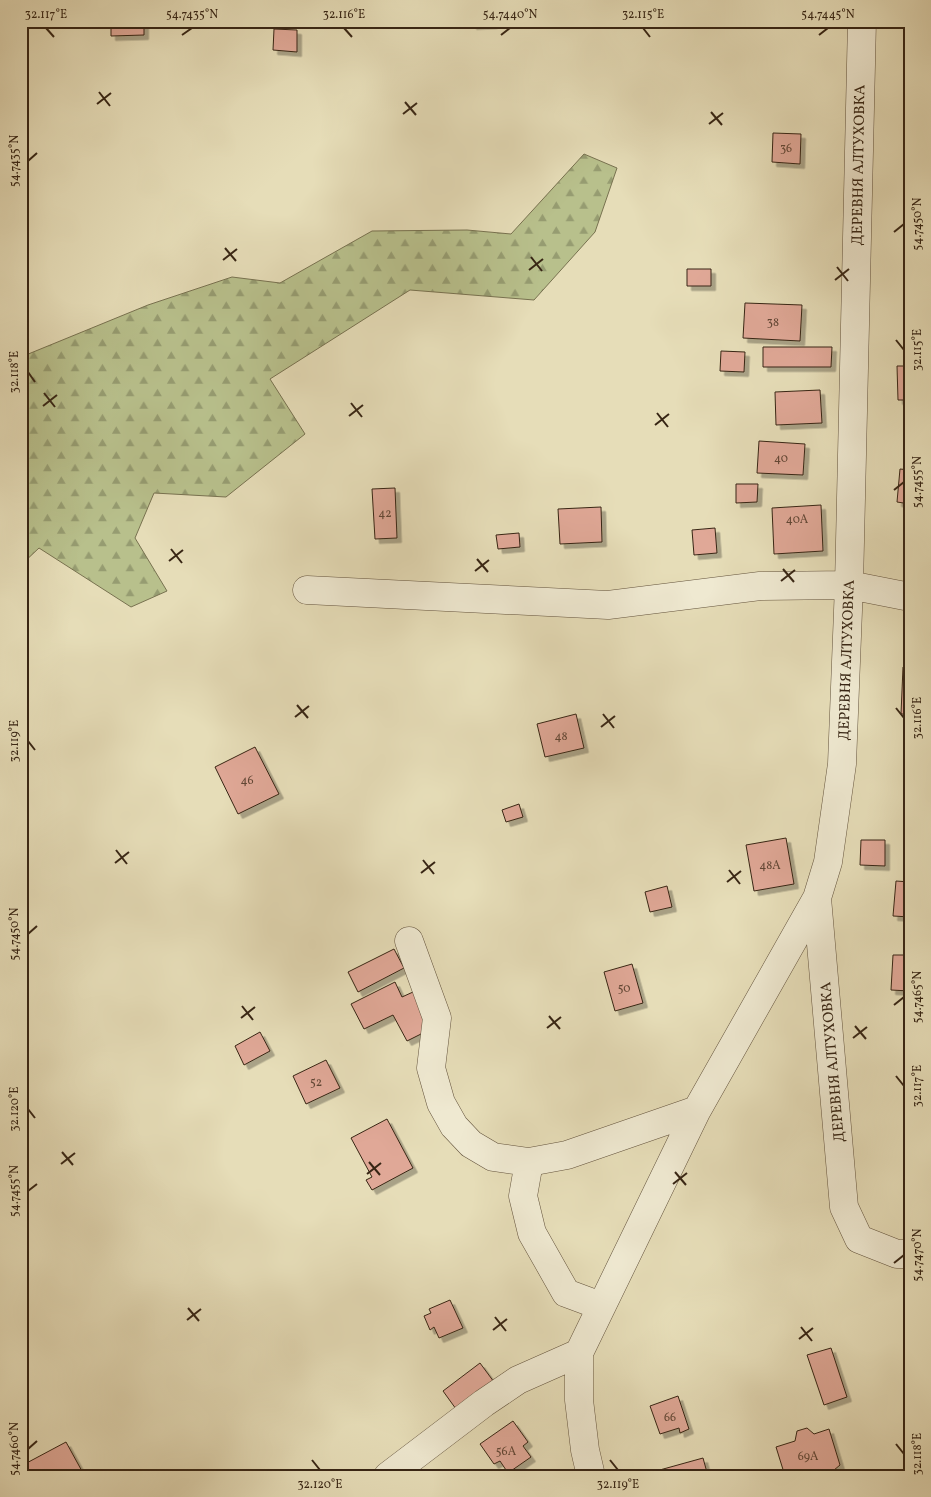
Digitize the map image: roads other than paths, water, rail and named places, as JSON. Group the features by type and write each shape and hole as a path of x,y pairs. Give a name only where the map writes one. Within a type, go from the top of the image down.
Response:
{"street":[{"name":"ДЕРЕВНЯ АЛТУХОВКА","path":"862,21 849,585 842,764 828,862 817,898 844,1207 859,1239 897,1254 910,1254"},
{"path":"307,590 608,604 760,586 849,585 910,597"},
{"path":"591,1476 585,1450 579,1400 578,1353 697,1110 817,898"},
{"path":"409,941 437,1018 431,1068 441,1103 454,1126 471,1144 493,1157 529,1162 566,1155 697,1110"},
{"path":"529,1162 523,1196 532,1233 566,1293 601,1306"},
{"path":"388,1476 484,1403 518,1380 578,1353"}]}
